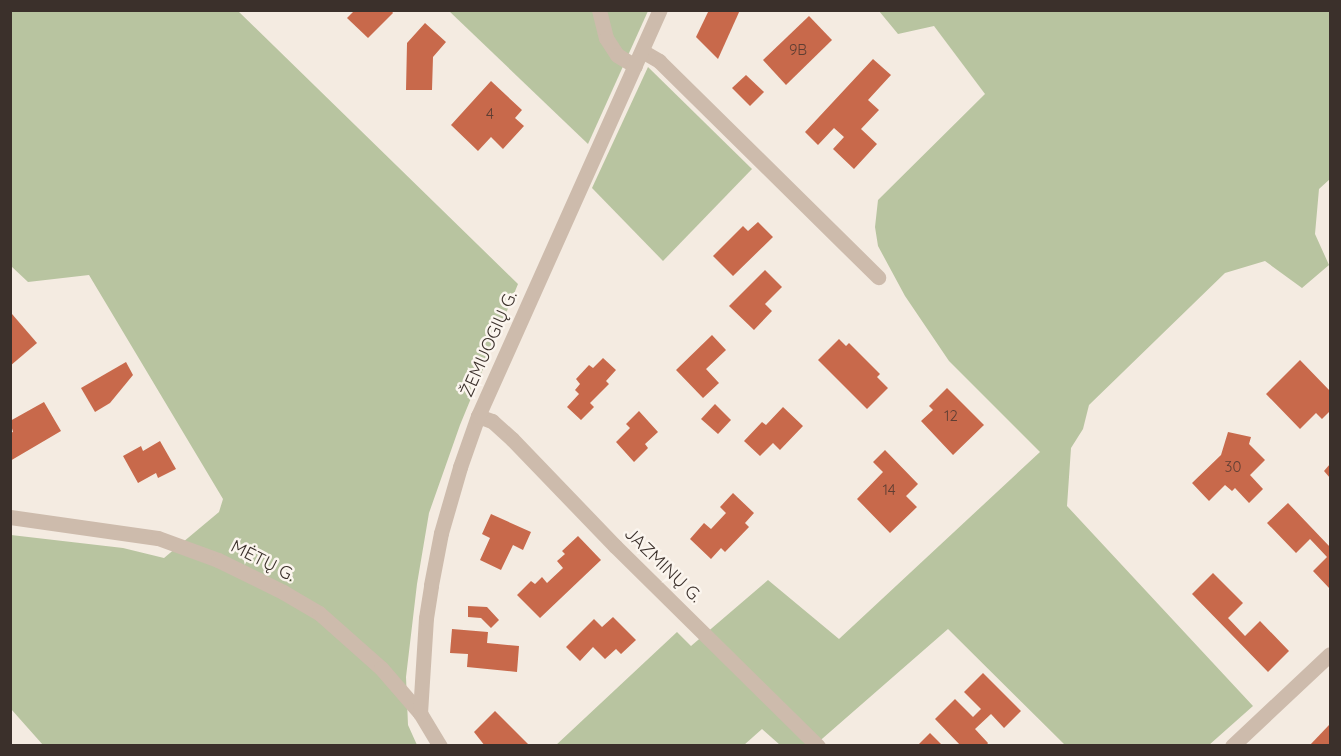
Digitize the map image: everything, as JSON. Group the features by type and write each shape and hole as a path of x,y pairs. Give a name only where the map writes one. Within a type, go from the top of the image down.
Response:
{"street":[{"path":"599,10 606,38 617,55 635,66"},
{"name":"ŽEMUOGIŲ G.","path":"420,713 426,618 439,543 460,467 478,416 660,10"},
{"path":"642,51 659,61 878,277"},
{"name":"JAZMINŲ G.","path":"478,416 492,421 512,439 615,546 818,746"},
{"name":"MĖTŲ G.","path":"10,517 158,538 218,560 319,613 381,668 420,713 440,746"},
{"path":"1232,746 1330,654"}],"green space":[{"path":"10,11 238,11 518,284 460,425 429,513 417,584 406,677 408,725 417,745 43,745 11,709 11,535 123,548 164,558 219,512 223,499 89,275 28,282 11,266"},
{"path":"449,11 648,11 588,144"},
{"path":"879,11 1330,11 1330,179 1319,189 1315,234 1329,265 1302,288 1265,261 1225,273 1089,405 1083,429 1071,448 1067,506 1253,706 1209,745 1065,745 948,629 815,745 780,745 762,729 744,745 555,746 677,632 691,646 768,580 839,639 1040,452 949,361 905,296 878,246 875,227 878,200 985,94 934,26 898,34"},
{"path":"648,67 752,169 663,261 592,188"}],"building":[{"path":"355,10 391,10 393,13 368,38 347,18"},
{"path":"709,10 740,10 718,59 696,37"},
{"path":"809,16 832,40 786,85 763,60"},
{"path":"425,23 446,42 433,57 432,90 406,90 407,43"},
{"path":"873,59 891,75 868,100 879,110 861,129 877,144 854,169 833,149 844,137 834,128 818,145 805,132"},
{"path":"746,75 764,92 750,106 732,88"},
{"path":"491,81 522,110 515,118 524,126 503,149 491,137 478,151 451,125"},
{"path":"758,222 773,237 733,276 713,256 743,226 748,231"},
{"path":"765,270 782,287 765,304 772,311 754,330 729,306"},
{"path":"12,314 37,343 10,366 10,315"},
{"path":"712,335 726,350 706,369 719,383 703,398 676,370"},
{"path":"839,339 846,346 849,343 880,374 877,377 888,388 867,409 818,360"},
{"path":"603,358 616,370 606,381 609,384 590,403 594,407 581,420 567,407 579,394 575,390 580,384 576,379 589,365 593,368"},
{"path":"1300,360 1330,391 1330,411 1322,419 1316,413 1300,429 1266,394"},
{"path":"126,362 133,375 110,403 95,412 81,388"},
{"path":"947,388 984,425 953,455 921,421 933,410 929,406"},
{"path":"44,402 61,431 10,461 10,433 13,432 10,421"},
{"path":"715,404 731,420 718,434 701,419"},
{"path":"783,407 803,426 780,450 773,443 760,456 744,441 762,422 766,425"},
{"path":"639,411 658,432 645,444 648,448 634,462 616,442 630,428 626,424"},
{"path":"1228,432 1251,437 1249,444 1265,460 1250,475 1263,489 1249,503 1235,488 1232,491 1225,485 1209,501 1192,483 1221,455"},
{"path":"160,441 176,469 158,478 156,473 138,483 123,456 141,446 143,451"},
{"path":"885,450 918,484 906,496 917,507 890,533 857,499 883,472 873,462"},
{"path":"1330,464 1330,478 1324,471"},
{"path":"733,493 754,513 745,523 749,527 725,552 721,548 711,559 690,539 704,523 711,529 726,513 720,507"},
{"path":"1288,503 1330,547 1330,589 1313,571 1327,557 1310,539 1296,553 1267,523"},
{"path":"491,514 531,532 523,550 513,545 501,570 480,560 490,538 482,534"},
{"path":"578,536 601,560 540,618 517,595 531,581 535,584 542,577 547,583 563,568 557,561 565,554 562,551"},
{"path":"1213,573 1243,603 1228,618 1245,636 1260,621 1289,651 1268,672 1192,594"},
{"path":"468,606 487,607 499,620 491,628 481,618 468,617"},
{"path":"613,617 636,640 621,654 616,649 605,659 593,647 580,661 566,647 594,619 602,627"},
{"path":"452,629 488,632 487,643 519,646 517,672 467,667 468,654 450,653"},
{"path":"983,673 1021,711 1004,728 991,714 975,729 988,743 986,746 961,746 935,719 955,699 973,717 981,709 964,692"},
{"path":"495,711 530,746 485,746 474,732"},
{"path":"1330,724 1330,746 1309,746"},
{"path":"930,733 943,746 917,746"}]}
